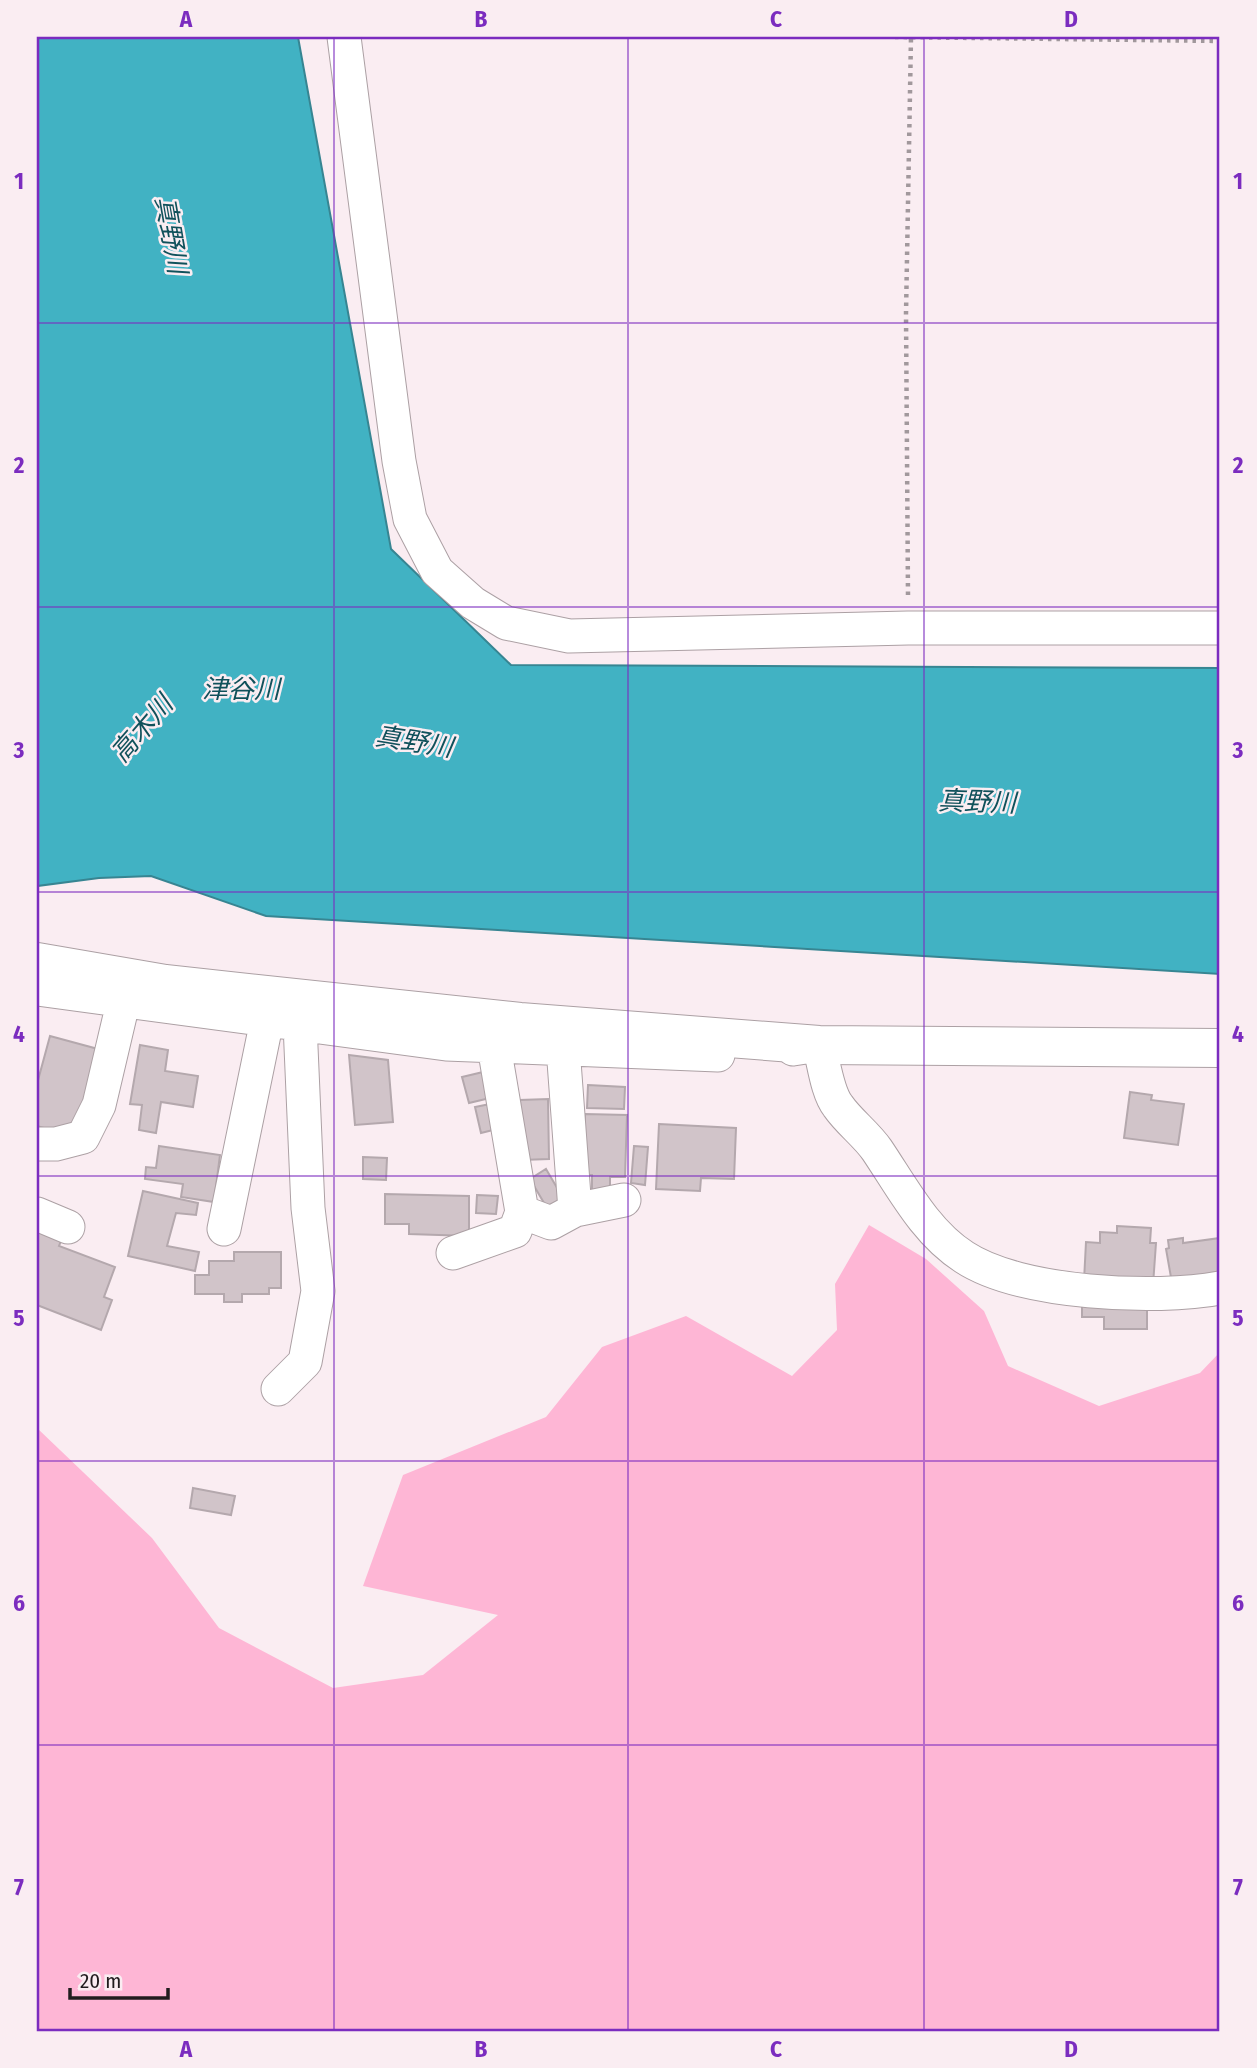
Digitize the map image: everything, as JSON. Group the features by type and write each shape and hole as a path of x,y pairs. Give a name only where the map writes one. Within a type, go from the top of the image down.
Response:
{"street":[{"path":"344,37 399,461 410,519 437,571 472,603 506,623 569,636 908,628 1220,628"},
{"path":"37,962 165,984 254,991 520,1022 819,1045 1220,1048"},
{"path":"37,989 123,1003 446,1044 750,1056 819,1045"},
{"path":"37,1144 56,1144 83,1137 99,1105 123,1003"},
{"path":"224,1229 267,1020"},
{"path":"278,1389 304,1362 318,1292 308,1208 300,1024"},
{"path":"819,1045 836,1104 876,1149 919,1213 964,1257 1032,1283 1146,1293 1190,1294 1220,1288"},
{"path":"453,1253 515,1231 522,1212 495,1046"},
{"path":"563,1048 575,1210"},
{"path":"522,1212 551,1223 575,1210 624,1200"},
{"path":"37,1214 68,1227"}],"path":[{"path":"895,37 1220,41"},
{"path":"908,628 906,314 911,37"}],"shaded area":[{"path":"869,1225 926,1259 984,1311 1008,1366 1099,1406 1200,1373 1220,1352 1220,2031 37,2031 37,1428 152,1538 219,1628 333,1688 423,1675 498,1615 363,1586 403,1475 546,1417 602,1347 686,1316 792,1376 837,1330 835,1284"}],"water":[{"name":"津谷川","path":"37,37 298,37 391,549 511,665 1220,668 1220,974 266,916 151,876 99,878 37,886"}],"building":[{"path":"50,1036 98,1049 74,1137 37,1126 37,1084"},
{"path":"140,1045 168,1050 165,1071 198,1076 193,1107 161,1102 156,1133 139,1130 142,1105 130,1104"},
{"path":"349,1055 388,1060 393,1122 355,1125"},
{"path":"483,1072 490,1098 469,1103 462,1077"},
{"path":"588,1085 625,1087 624,1109 587,1108"},
{"path":"1130,1092 1152,1095 1151,1100 1184,1104 1178,1145 1124,1138"},
{"path":"548,1099 549,1159 522,1160 520,1100"},
{"path":"495,1103 501,1128 481,1133 475,1107"},
{"path":"585,1114 627,1115 625,1177 610,1177 610,1193 592,1192 592,1175 583,1175"},
{"path":"659,1124 736,1128 734,1179 701,1178 700,1191 656,1189"},
{"path":"159,1146 220,1155 214,1202 181,1197 183,1184 145,1179 146,1167 156,1168"},
{"path":"634,1146 648,1147 645,1185 631,1183"},
{"path":"363,1157 387,1158 386,1180 363,1179"},
{"path":"546,1169 563,1198 547,1208 530,1179"},
{"path":"143,1191 198,1203 196,1215 176,1213 167,1246 199,1252 195,1271 128,1256"},
{"path":"385,1194 469,1196 469,1236 409,1234 409,1224 385,1224"},
{"path":"477,1195 498,1196 496,1214 476,1213"},
{"path":"37,1226 63,1236 59,1246 115,1267 104,1297 112,1300 101,1330 37,1305"},
{"path":"1117,1226 1151,1228 1150,1243 1156,1243 1153,1285 1084,1281 1086,1242 1100,1243 1100,1232 1117,1233"},
{"path":"1183,1238 1183,1243 1220,1238 1220,1275 1172,1283 1166,1249 1169,1248 1168,1240"},
{"path":"234,1252 281,1252 281,1288 269,1288 269,1294 242,1294 242,1302 224,1302 224,1294 195,1294 195,1275 209,1275 209,1261 234,1261"},
{"path":"1082,1304 1147,1304 1147,1329 1104,1329 1104,1317 1082,1317"},
{"path":"193,1488 235,1496 231,1515 190,1508"}],"water label":[{"name":"真野川","path":"171,235"},
{"name":"高木川","path":"142,729"},
{"name":"真野川","path":"414,742"},
{"name":"真野川","path":"977,802"}]}
